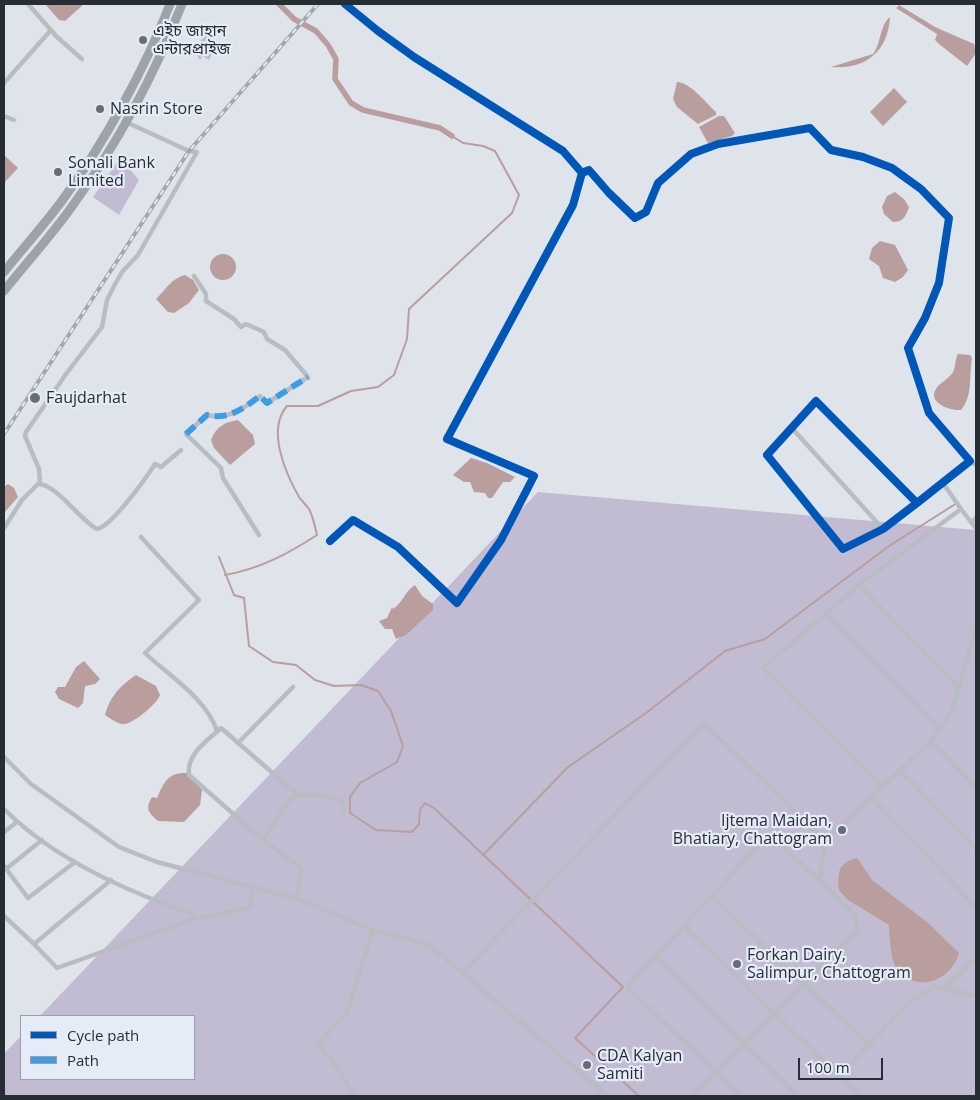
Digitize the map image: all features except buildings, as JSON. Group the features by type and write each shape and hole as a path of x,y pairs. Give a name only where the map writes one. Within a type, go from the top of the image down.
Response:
{"highway":[{"path":"4,272 64,199 88,163 144,62 170,4"},
{"path":"4,291 72,206 97,170 153,70 182,4"},
{"path":"4,280 51,225 72,206"}],"street":[{"path":"28,4 51,30 82,59"},
{"path":"345,4 414,57 564,151 582,173"},
{"path":"4,83 51,30"},
{"path":"4,116 14,120"},
{"path":"40,484 39,469 25,436 26,432 66,374 102,327 107,300 114,286 122,272 138,254 197,152 189,152 124,122"},
{"path":"582,173 589,170 608,193 635,218 646,212 658,183 691,154 718,144 810,128 831,150 863,157 892,168 921,189 949,218 939,283 925,318 908,348 929,413 976,466"},
{"path":"330,541 353,520 398,547 457,603 501,540 534,476 447,438 573,205 582,173"},
{"path":"194,276 206,294 206,301 234,319 241,327 246,324 264,332 267,339 285,350 308,377 267,403 260,396 238,413 215,417 207,415 186,434 221,468 223,478 259,535"},
{"path":"918,503 816,401 767,455 843,549 883,529 918,503 970,461"},
{"path":"791,427 883,529"},
{"path":"4,528 31,489 44,484 56,492 86,522 97,528 102,528 114,516 155,464 161,466 180,450"},
{"path":"943,482 976,528"},
{"path":"882,787 763,668 859,585 961,509"},
{"path":"971,522 976,518"},
{"path":"141,537 199,600 145,652 191,692 214,720 217,731"},
{"path":"859,585 959,688"},
{"path":"827,614 939,729"},
{"path":"820,881 825,841 931,741 952,711 976,628"},
{"path":"238,743 293,687"},
{"path":"462,973 704,723 825,841"},
{"path":"296,899 301,868 263,840 189,775 188,769 195,752 221,728 298,795"},
{"path":"931,741 976,787"},
{"path":"4,757 31,784 119,847 157,862 296,899 373,930 429,945 608,1096"},
{"path":"900,770 976,848"},
{"path":"263,840 289,800 298,795 331,797 341,800 344,811"},
{"path":"871,797 976,907"},
{"path":"4,809 16,822 76,862 150,900 194,915 194,920"},
{"path":"4,832 16,822"},
{"path":"692,1096 716,1072 773,1012 857,930 856,916 769,834 627,987 716,1072 741,1096"},
{"path":"42,840 5,867 28,898 76,862"},
{"path":"34,944 111,880"},
{"path":"4,916 57,968 194,920 249,908 253,887"},
{"path":"711,896 869,1045"},
{"path":"684,926 859,1096"},
{"path":"354,1096 336,1066 318,1044 348,1013 373,930"},
{"path":"656,956 743,1044 798,1096"},
{"path":"946,987 976,958"},
{"path":"839,1076 910,1002 935,987 946,987 976,996"}],"shaded area":[{"path":"45,4 84,4 65,21 59,20"},
{"path":"899,5 935,27 974,44 976,53 967,66 935,40 937,34 896,8"},
{"path":"890,17 885,40 872,56 864,62 854,65 831,67 873,54 878,45 884,24"},
{"path":"205,35 211,38 207,43 218,52 214,56 212,54 209,60 203,56 200,60 194,50"},
{"path":"677,82 687,85 698,94 716,112 716,115 698,124 677,107 673,99"},
{"path":"894,88 907,102 883,126 870,112"},
{"path":"719,116 724,116 735,133 732,136 708,143 699,127"},
{"path":"4,155 18,168 4,183"},
{"path":"120,158 139,180 119,215 93,197"},
{"path":"895,192 904,199 909,207 904,218 893,222 884,214 882,207 887,196"},
{"path":"880,241 895,245 908,270 903,277 895,282 883,278 879,266 869,259 872,248"},
{"path":"223,254 232,258 236,267 232,276 223,280 214,276 210,267 214,258"},
{"path":"185,275 193,280 199,290 189,303 174,313 168,312 156,299 172,282"},
{"path":"958,354 970,355 972,358 969,392 961,410 941,405 937,402 934,394 936,389 953,372"},
{"path":"238,420 253,435 255,444 230,465 214,448 211,440 221,426"},
{"path":"471,458 487,463 515,477 510,482 503,482 492,498 488,498 485,493 474,492 470,482 464,482 453,475"},
{"path":"8,484 14,488 18,497 4,513 4,487"},
{"path":"538,492 976,530 976,1096 4,1096 4,1054 20,1037 20,1080 195,1080 195,1015 41,1015"},
{"path":"415,585 422,596 433,604 433,610 406,635 396,639 392,629 385,629 379,621 387,618 392,607 393,609"},
{"path":"84,661 100,679 95,684 85,686 83,703 78,708 59,699 55,692 58,687 65,687 76,667"},
{"path":"136,675 156,686 160,695 154,704 131,722 122,724 115,722 105,715 107,708 116,692"},
{"path":"187,773 202,790 200,805 184,822 158,821 148,807 152,797 157,798 171,776"},
{"path":"857,858 872,880 927,922 959,953 954,964 939,978 929,982 919,982 901,973 893,960 889,925 848,900 839,890 838,878 843,865"}],"waterway":[{"path":"279,4 294,19 316,31 328,45 336,59 335,79 351,103 363,110 440,128 452,136"},
{"path":"225,575 250,569 273,560 317,535 309,509 299,497 280,452 278,427 281,416 287,406 318,406 351,391 378,387 394,375 407,339 409,309 512,213 519,195 495,151 483,146 463,143 452,136"},
{"path":"483,855 568,767 646,713 725,651 765,639 889,546 957,503"},
{"path":"219,557 234,595 244,598 249,646 273,662 296,665 315,680 334,686 361,685 378,691 391,711 403,746 397,762 360,783 350,797 350,813 376,830 412,832 419,824 420,810 425,803 434,808 623,987 575,1038 639,1096"}],"railway":[{"path":"4,434 189,151 318,4"}],"marked path":[{"path":"186,434 207,415 222,416 236,412 260,396 267,403 308,377"}],"cycle path":[{"path":"345,4 414,57 563,151 582,173 589,170 635,218 646,212 658,183 691,154 718,144 810,128 831,150 863,157 892,168 921,189 949,218 939,283 925,318 908,348 929,413 970,461 917,503 816,401 767,455 843,549 883,529 917,503"},
{"path":"330,541 353,520 398,547 457,603 501,540 534,476 447,439 573,205 582,173"}],"place":[{"name":"এইচ জাহান এন্টারপ্রাইজ","path":"143,40"},
{"name":"Nasrin Store","path":"100,109"},
{"name":"Sonali Bank Limited","path":"58,172"},
{"name":"Faujdarhat","path":"35,398"},
{"name":"Ijtema Maidan, Bhatiary, Chattogram","path":"842,830"},
{"name":"Forkan Dairy, Salimpur, Chattogram","path":"737,964"},
{"name":"CDA Kalyan Samiti","path":"587,1065"}]}
